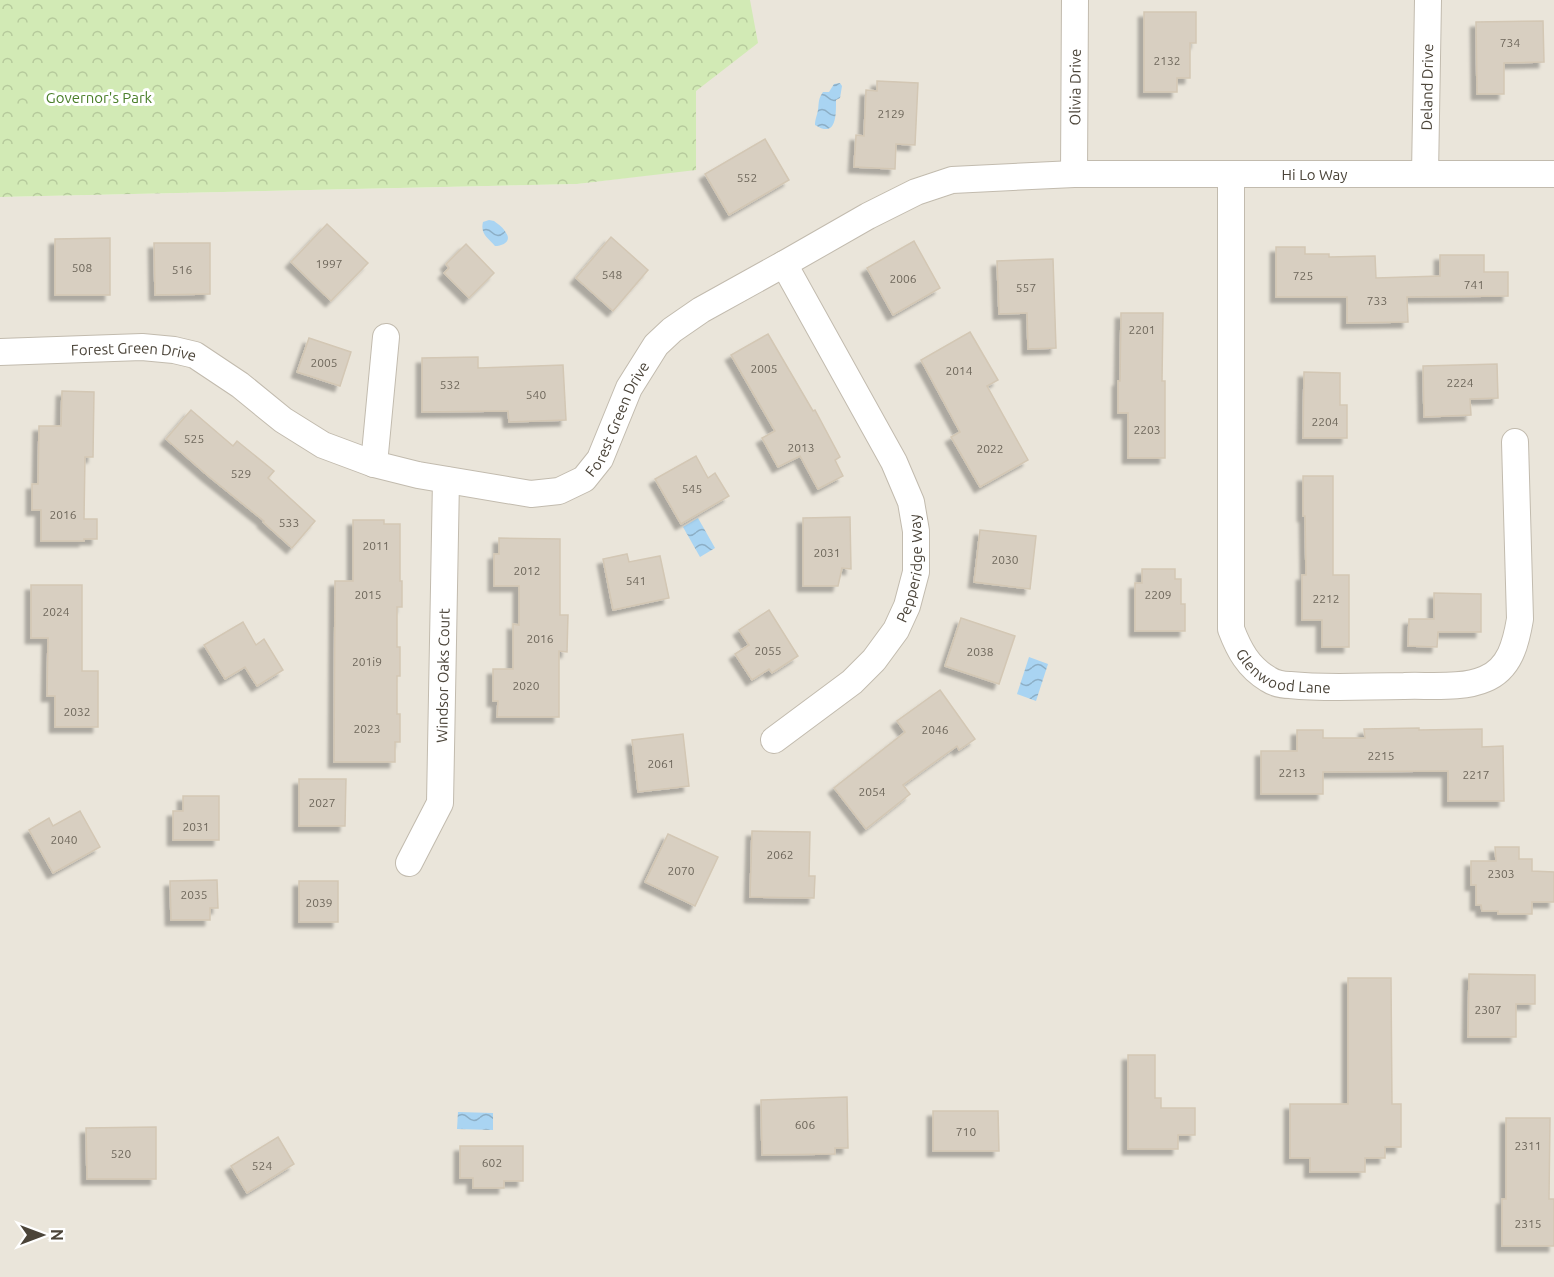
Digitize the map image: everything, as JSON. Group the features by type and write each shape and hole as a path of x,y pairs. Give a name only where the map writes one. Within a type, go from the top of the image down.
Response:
{"street":[{"name":"Olivia Drive","path":"1074,174 1075,0"},
{"name":"Deland Drive","path":"1425,174 1428,0"},
{"name":"Hi Lo Way","path":"1074,174 1554,174"},
{"name":"Forest Green Drive","path":"0,352 142,347 174,350 195,356 240,385 283,420 323,445 374,464 418,475 531,494 559,491 584,479 600,459 629,388 656,345 672,330 701,310 868,216 916,192 952,180 1074,174"},
{"name":"Glenwood Lane","path":"1231,174 1231,629 1240,653 1254,669 1270,680 1288,685 1358,687 1462,685 1486,679 1505,666 1516,643 1520,619 1515,442"},
{"name":"Pepperidge Way","path":"774,740 852,682 874,660 900,622 916,572 916,531 911,502 894,462 784,264"},
{"path":"374,464 386,337"},
{"name":"Windsor Oaks Court","path":"409,863 440,803 446,480"}],"shaded area":[{"path":"696,0 1554,0 1554,1277 0,1277 0,197 577,184 696,169"}],"green space":[{"name":"Governor's Park","path":"0,0 750,0 758,43 696,91 696,170 577,184 0,197"}],"water":[{"path":"840,83 842,86 840,98 836,100 834,123 828,129 822,129 815,125 821,94 829,92 834,84"},
{"path":"494,221 505,231 508,238 504,244 495,246 485,236 483,222"},
{"path":"698,518 715,548 700,557 683,527"},
{"path":"1029,657 1048,664 1036,701 1017,694"},
{"path":"458,1112 493,1113 493,1130 457,1129"}],"building":[{"path":"1144,12 1196,12 1196,43 1190,43 1190,78 1177,78 1177,92 1144,92"},
{"path":"1543,21 1544,62 1504,63 1504,94 1477,94 1476,22"},
{"path":"877,81 918,83 915,145 896,144 895,169 854,167 856,135 864,136 866,90 877,91"},
{"path":"765,139 789,180 729,215 705,174"},
{"path":"327,224 368,263 331,301 291,262"},
{"path":"611,237 648,270 613,311 576,278"},
{"path":"110,238 110,295 55,295 55,239"},
{"path":"914,241 940,288 893,315 867,268"},
{"path":"154,243 210,243 210,294 155,295"},
{"path":"466,244 494,273 469,298 444,273 449,268 446,264"},
{"path":"1276,247 1305,247 1305,254 1329,254 1329,257 1375,256 1376,278 1440,276 1440,255 1484,255 1484,272 1508,272 1508,296 1407,297 1408,322 1347,323 1347,297 1276,297"},
{"path":"1053,259 1056,348 1028,349 1027,313 999,314 997,261"},
{"path":"1121,313 1163,313 1162,381 1165,381 1165,458 1128,458 1128,413 1118,413"},
{"path":"970,332 998,380 987,386 1028,460 980,487 951,437 960,432 921,360"},
{"path":"768,334 813,411 815,410 840,457 835,460 843,476 818,489 800,456 778,467 762,438 775,431 731,355"},
{"path":"309,338 351,352 340,386 297,372"},
{"path":"478,357 478,368 563,365 566,420 509,422 508,411 422,412 422,358"},
{"path":"1497,364 1498,398 1470,399 1471,415 1424,417 1423,366"},
{"path":"1304,372 1340,373 1340,405 1347,405 1347,438 1303,438"},
{"path":"62,391 94,392 93,457 85,457 84,519 97,519 97,539 41,541 41,510 32,510 32,484 38,484 39,426 61,426"},
{"path":"191,410 233,446 237,441 274,471 268,478 315,521 292,548 264,521 166,439"},
{"path":"696,456 708,478 715,473 729,496 681,524 655,479"},
{"path":"1303,476 1333,476 1333,575 1349,575 1349,647 1322,647 1322,620 1302,620 1302,575 1306,575"},
{"path":"850,517 851,569 842,568 838,586 803,586 803,518"},
{"path":"353,520 384,520 384,524 400,524 402,607 397,607 400,676 397,676 397,714 400,714 400,742 395,742 395,762 334,762 335,581 353,581"},
{"path":"980,530 1036,536 1030,589 974,582"},
{"path":"499,538 560,539 560,615 568,615 567,652 559,651 559,717 497,717 498,701 493,701 493,669 513,669 513,624 519,625 519,586 494,586 494,554 499,554"},
{"path":"627,554 629,562 660,556 669,598 613,610 603,559"},
{"path":"1142,569 1175,569 1175,579 1181,579 1181,604 1185,604 1185,631 1135,631 1135,583 1142,583"},
{"path":"31,585 82,585 82,671 98,671 98,727 55,727 55,696 47,696 48,638 31,638"},
{"path":"1434,593 1481,594 1481,632 1438,632 1437,647 1408,646 1409,619 1434,619"},
{"path":"769,610 798,656 772,673 769,669 752,680 735,654 749,645 739,630"},
{"path":"961,618 1015,636 999,684 945,666"},
{"path":"243,622 256,645 264,639 283,670 257,686 245,667 225,679 204,645"},
{"path":"940,690 975,739 959,750 957,746 903,785 910,794 866,829 834,788 905,732 897,721"},
{"path":"1419,728 1419,730 1482,729 1482,747 1503,746 1504,801 1448,801 1448,771 1323,772 1323,794 1261,794 1261,751 1297,751 1297,730 1323,730 1323,738 1365,738 1364,729"},
{"path":"683,734 689,786 638,792 632,740"},
{"path":"299,779 346,779 345,826 299,826"},
{"path":"183,796 219,796 219,840 173,840 173,811 183,811"},
{"path":"80,811 100,847 53,873 29,830 49,818 53,826"},
{"path":"752,831 810,832 809,876 815,876 814,898 750,897"},
{"path":"668,834 718,857 695,906 645,882"},
{"path":"1495,847 1519,847 1519,859 1532,859 1532,871 1554,872 1554,902 1532,902 1532,914 1498,914 1498,911 1482,911 1481,905 1476,905 1476,885 1471,885 1471,861 1496,861"},
{"path":"217,880 218,908 210,908 210,920 171,920 170,881"},
{"path":"299,881 338,881 338,922 299,922"},
{"path":"1469,974 1535,975 1535,1004 1516,1004 1516,1037 1468,1037"},
{"path":"1348,978 1391,978 1392,1104 1401,1104 1401,1147 1385,1147 1385,1158 1365,1158 1365,1172 1310,1172 1310,1158 1290,1158 1290,1104 1348,1104"},
{"path":"1128,1055 1155,1055 1155,1098 1161,1098 1161,1108 1195,1108 1195,1135 1178,1135 1178,1149 1128,1149"},
{"path":"847,1097 848,1148 835,1148 835,1154 762,1155 761,1100"},
{"path":"933,1111 998,1111 999,1151 933,1151"},
{"path":"1506,1118 1550,1118 1549,1199 1554,1199 1554,1246 1502,1246 1502,1199 1506,1199"},
{"path":"156,1127 156,1179 87,1179 86,1128"},
{"path":"278,1137 294,1164 247,1193 231,1166"},
{"path":"460,1146 523,1146 523,1181 504,1181 504,1188 473,1188 473,1178 460,1178"}]}
